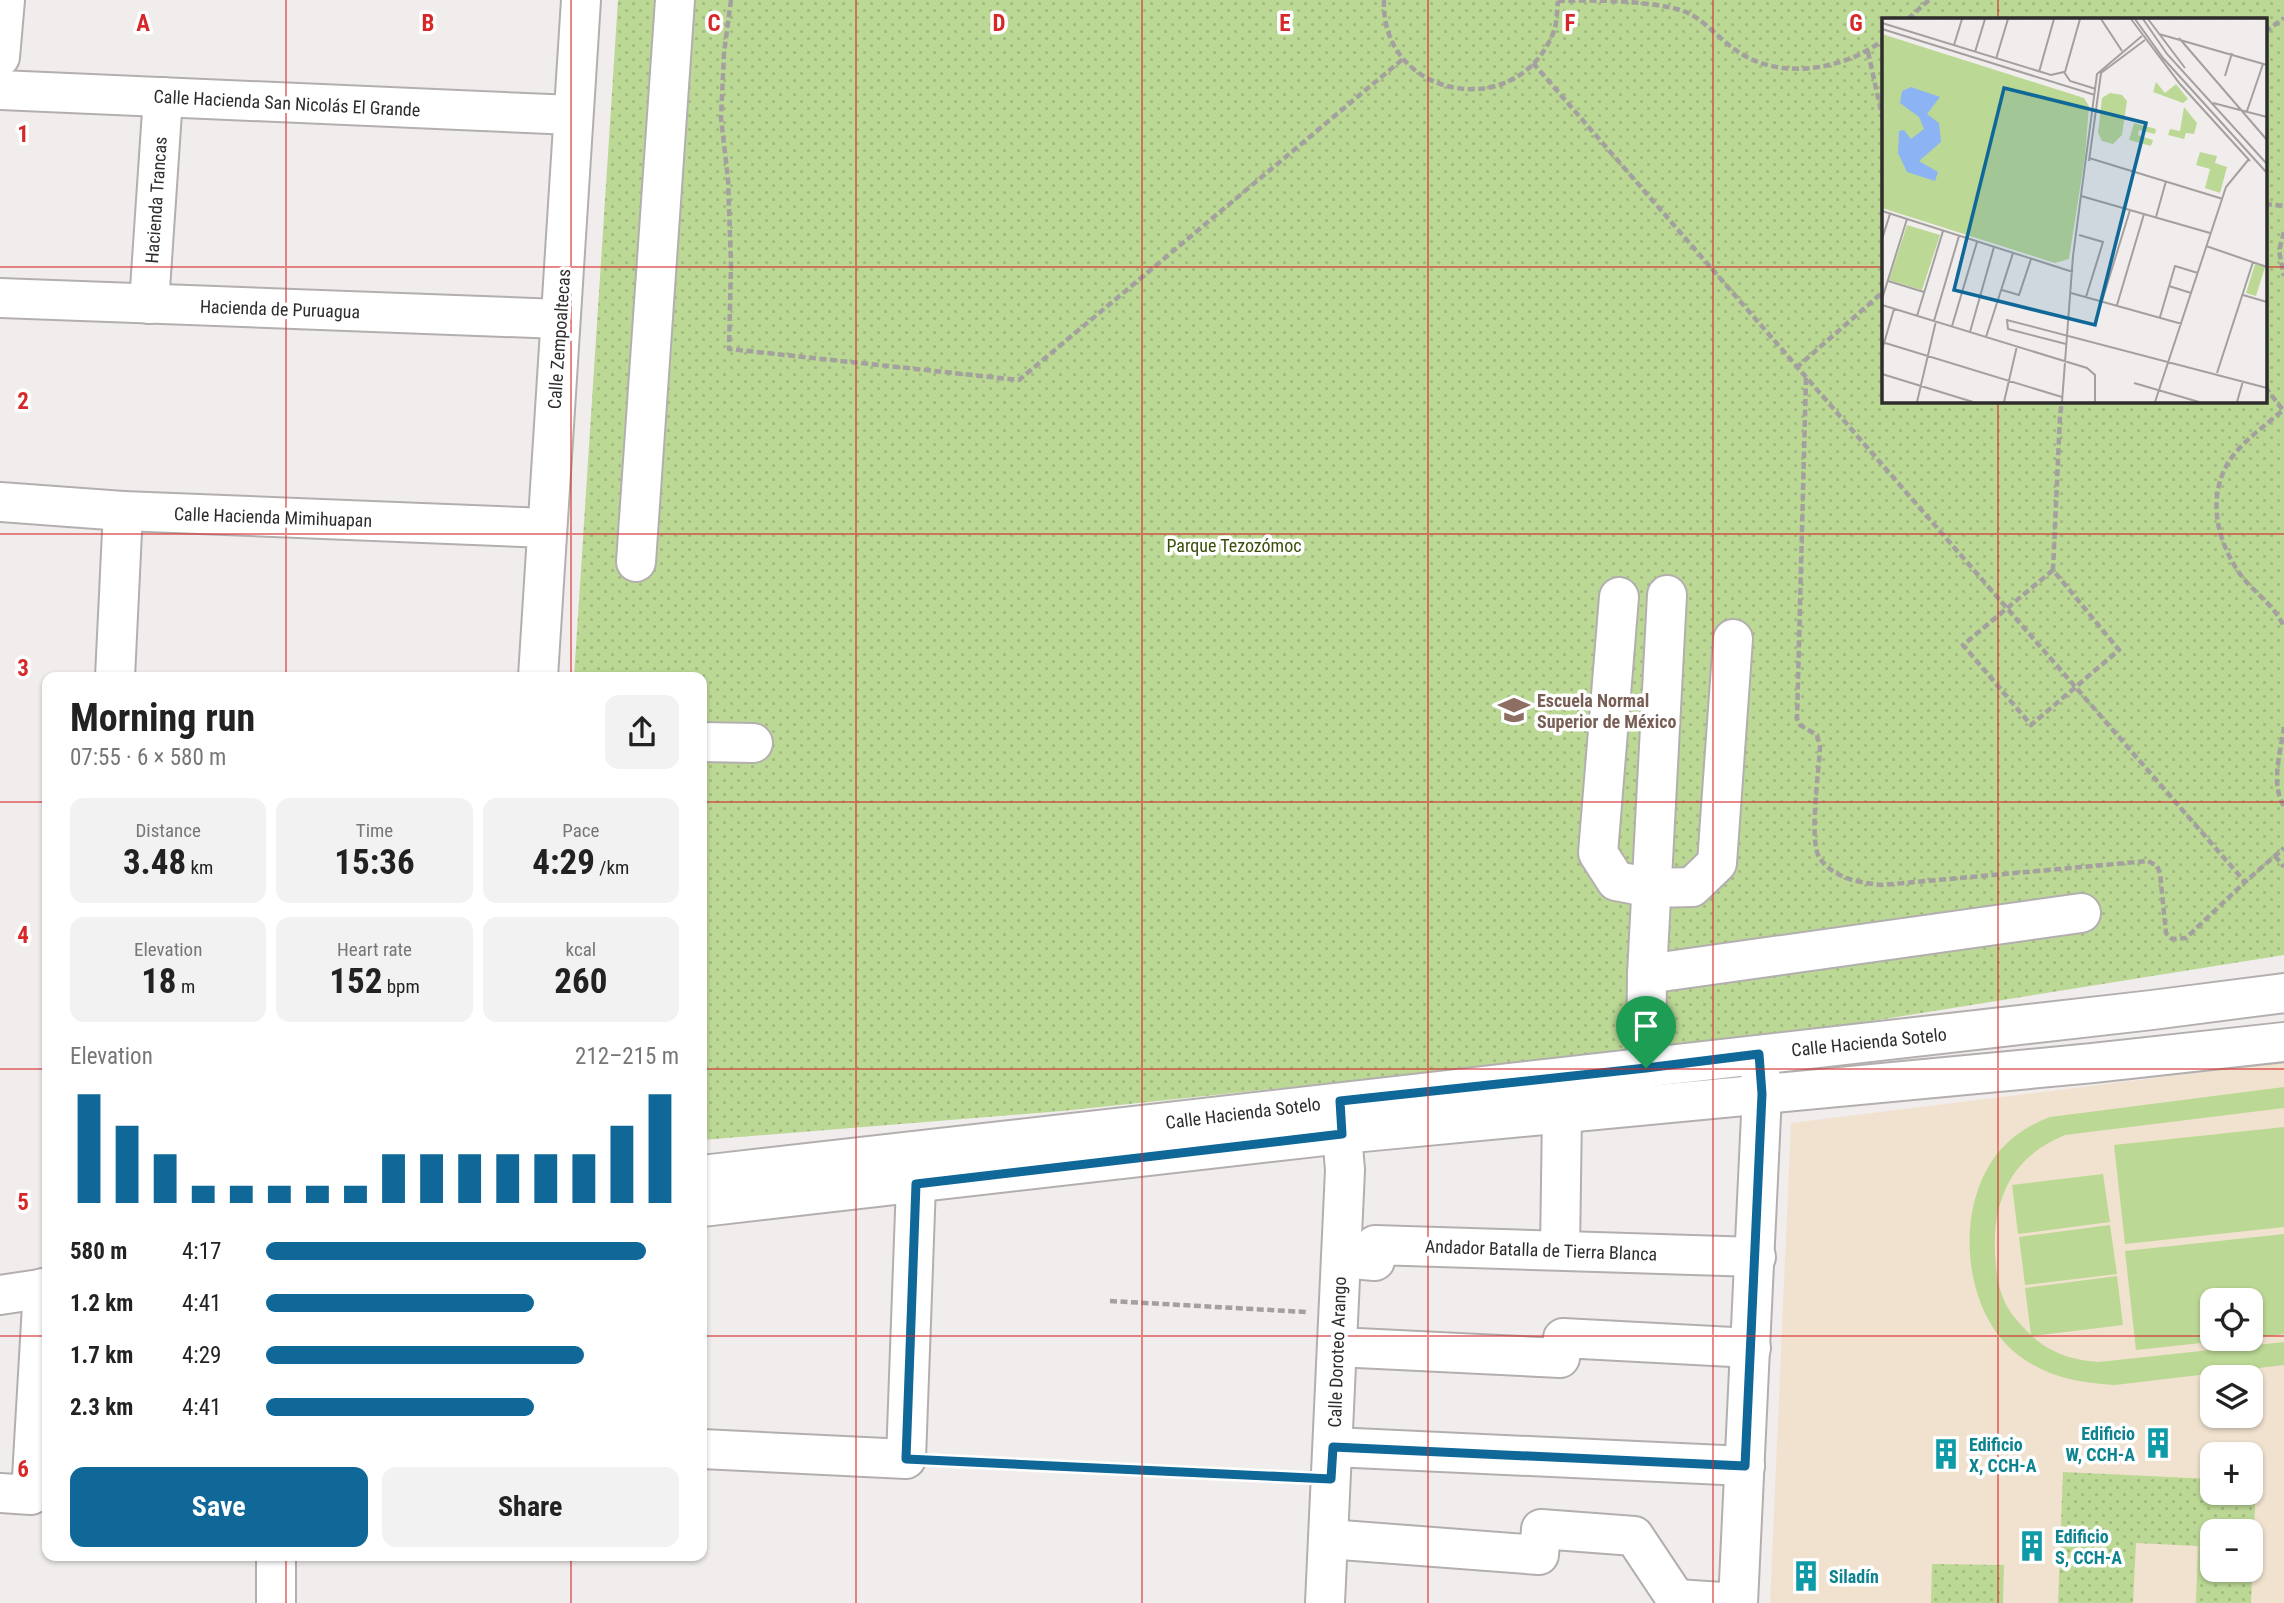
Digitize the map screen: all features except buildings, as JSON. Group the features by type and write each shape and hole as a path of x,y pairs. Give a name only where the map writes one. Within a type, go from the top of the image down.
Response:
{"street":[{"path":"0,57 5,0"},
{"name":"Calle Zempoaltecas","path":"538,672 581,0"},
{"path":"636,562 675,0"},
{"name":"Calle Hacienda San Nicolás El Grande","path":"0,90 573,116"},
{"name":"Hacienda Trancas","path":"149,304 163,97"},
{"name":"Hacienda de Puruagua","path":"0,298 561,319"},
{"name":"Calle Hacienda Mimihuapan","path":"0,502 123,511 547,528"},
{"path":"115,672 123,511"},
{"path":"1646,1068 1647,974 1667,595"},
{"path":"1619,597 1598,852 1616,881 1651,888 1692,887 1717,863 1733,639"},
{"path":"707,742 753,743"},
{"path":"1647,974 2081,913"},
{"name":"Calle Hacienda Sotelo","path":"707,1207 916,1184 1646,1068 2284,993"},
{"name":"Calle Hacienda Sotelo","path":"707,1174 1045,1137 1341,1117 1562,1113 2093,1063 2284,1042"},
{"path":"1328,1539 1539,1555 1541,1529 1634,1536 1676,1601 1738,1603 1756,1256 1762,1094 1759,1054"},
{"path":"1560,1251 1562,1113"},
{"name":"Calle Doroteo Arango","path":"1325,1603 1345,1171 1341,1117"},
{"path":"707,1449 906,1459 916,1184"},
{"name":"Andador Batalla de Tierra Blanca","path":"1341,1258 1374,1261 1375,1245 1756,1256"},
{"path":"0,1295 42,1288"},
{"path":"1338,1330 1560,1358 1563,1338 1751,1348"},
{"path":"0,1493 31,1495 42,1332"},
{"path":"1332,1463 1745,1466"},
{"path":"276,1561 276,1603"}],"path":[{"path":"732,0 724,53 721,118 728,179 729,349 1019,380 1404,58"},
{"path":"1384,0 1383,14 1392,42 1410,66 1436,83 1464,90 1494,88 1521,75 1542,54 1555,26 1558,1 1627,1 1684,11 1738,52 1764,65 1796,69 1844,62 1868,52 1882,41"},
{"path":"1909,18 1929,0"},
{"path":"2266,31 2284,18"},
{"path":"1868,52 1882,115"},
{"path":"1533,63 2245,882"},
{"path":"2266,204 2284,206"},
{"path":"2284,232 2279,251 2284,276"},
{"path":"1796,368 1882,293"},
{"path":"1806,378 1797,719 1800,725 1816,735 1819,747 1815,838 1819,856 1847,879 1882,885 2148,861 2157,866 2160,873 2166,933 2172,939 2186,938 2284,848"},
{"path":"2266,388 2283,410 2229,461 2217,488 2217,522 2226,551 2244,579 2265,600 2284,627"},
{"path":"2053,570 1964,645 2031,725 2119,650 2053,570 2063,402"},
{"path":"2284,727 2277,781 2284,806"},
{"path":"2275,856 2284,867"},
{"path":"1110,1301 1338,1330"},
{"path":"906,1459 1332,1463"}],"shaded area":[{"path":"2284,1062 2284,1603 1770,1603 1791,1123"}],"green space":[{"name":"Parque Tezozómoc","path":"618,0 2284,0 2284,955 1772,1037 1062,1111 707,1140 707,672 574,672"},
{"path":"2284,1087 2284,1108 2065,1135 2047,1144 2019,1167 2010,1181 1998,1213 1995,1252 2004,1301 2031,1335 2025,1288 2117,1276 2123,1325 2032,1336 2063,1355 2099,1362 2201,1351 2263,1351 2263,1344 2284,1342 2284,1365 2263,1367 2263,1365 2200,1365 2200,1375 2115,1385 2073,1380 2047,1372 2011,1349 1995,1331 1983,1309 1975,1285 1970,1259 1973,1207 1992,1161 2010,1140 2050,1117"},
{"path":"2284,1127 2284,1227 2125,1244 2114,1145"},
{"path":"2103,1174 2110,1222 2018,1234 2012,1185"},
{"path":"2110,1225 2117,1274 2025,1285 2019,1237"},
{"path":"2284,1234 2284,1334 2263,1337 2263,1288 2200,1288 2200,1343 2136,1350 2125,1251"},
{"path":"2063,1472 2200,1478 2200,1505 2255,1505 2254,1519 2200,1519 2200,1582 2252,1582 2251,1603 2196,1603 2198,1546 2136,1543 2133,1603 2058,1603"},
{"path":"1932,1564 2004,1565 2003,1603 1931,1603"}],"place":[{"name":"Escuela Normal Superior de México","path":"1514,710"},
{"name":"Edificio W, CCH-A","path":"2158,1443"},
{"name":"Edificio X, CCH-A","path":"1946,1454"},
{"name":"Edificio S, CCH-A","path":"2032,1546"},
{"name":"Siladín","path":"1806,1576"}],"route":[{"path":"1759,1054 1762,1094 1745,1466 1333,1447 1331,1479 906,1459 916,1184 1342,1134 1340,1101 1646,1068 1759,1054"}]}
